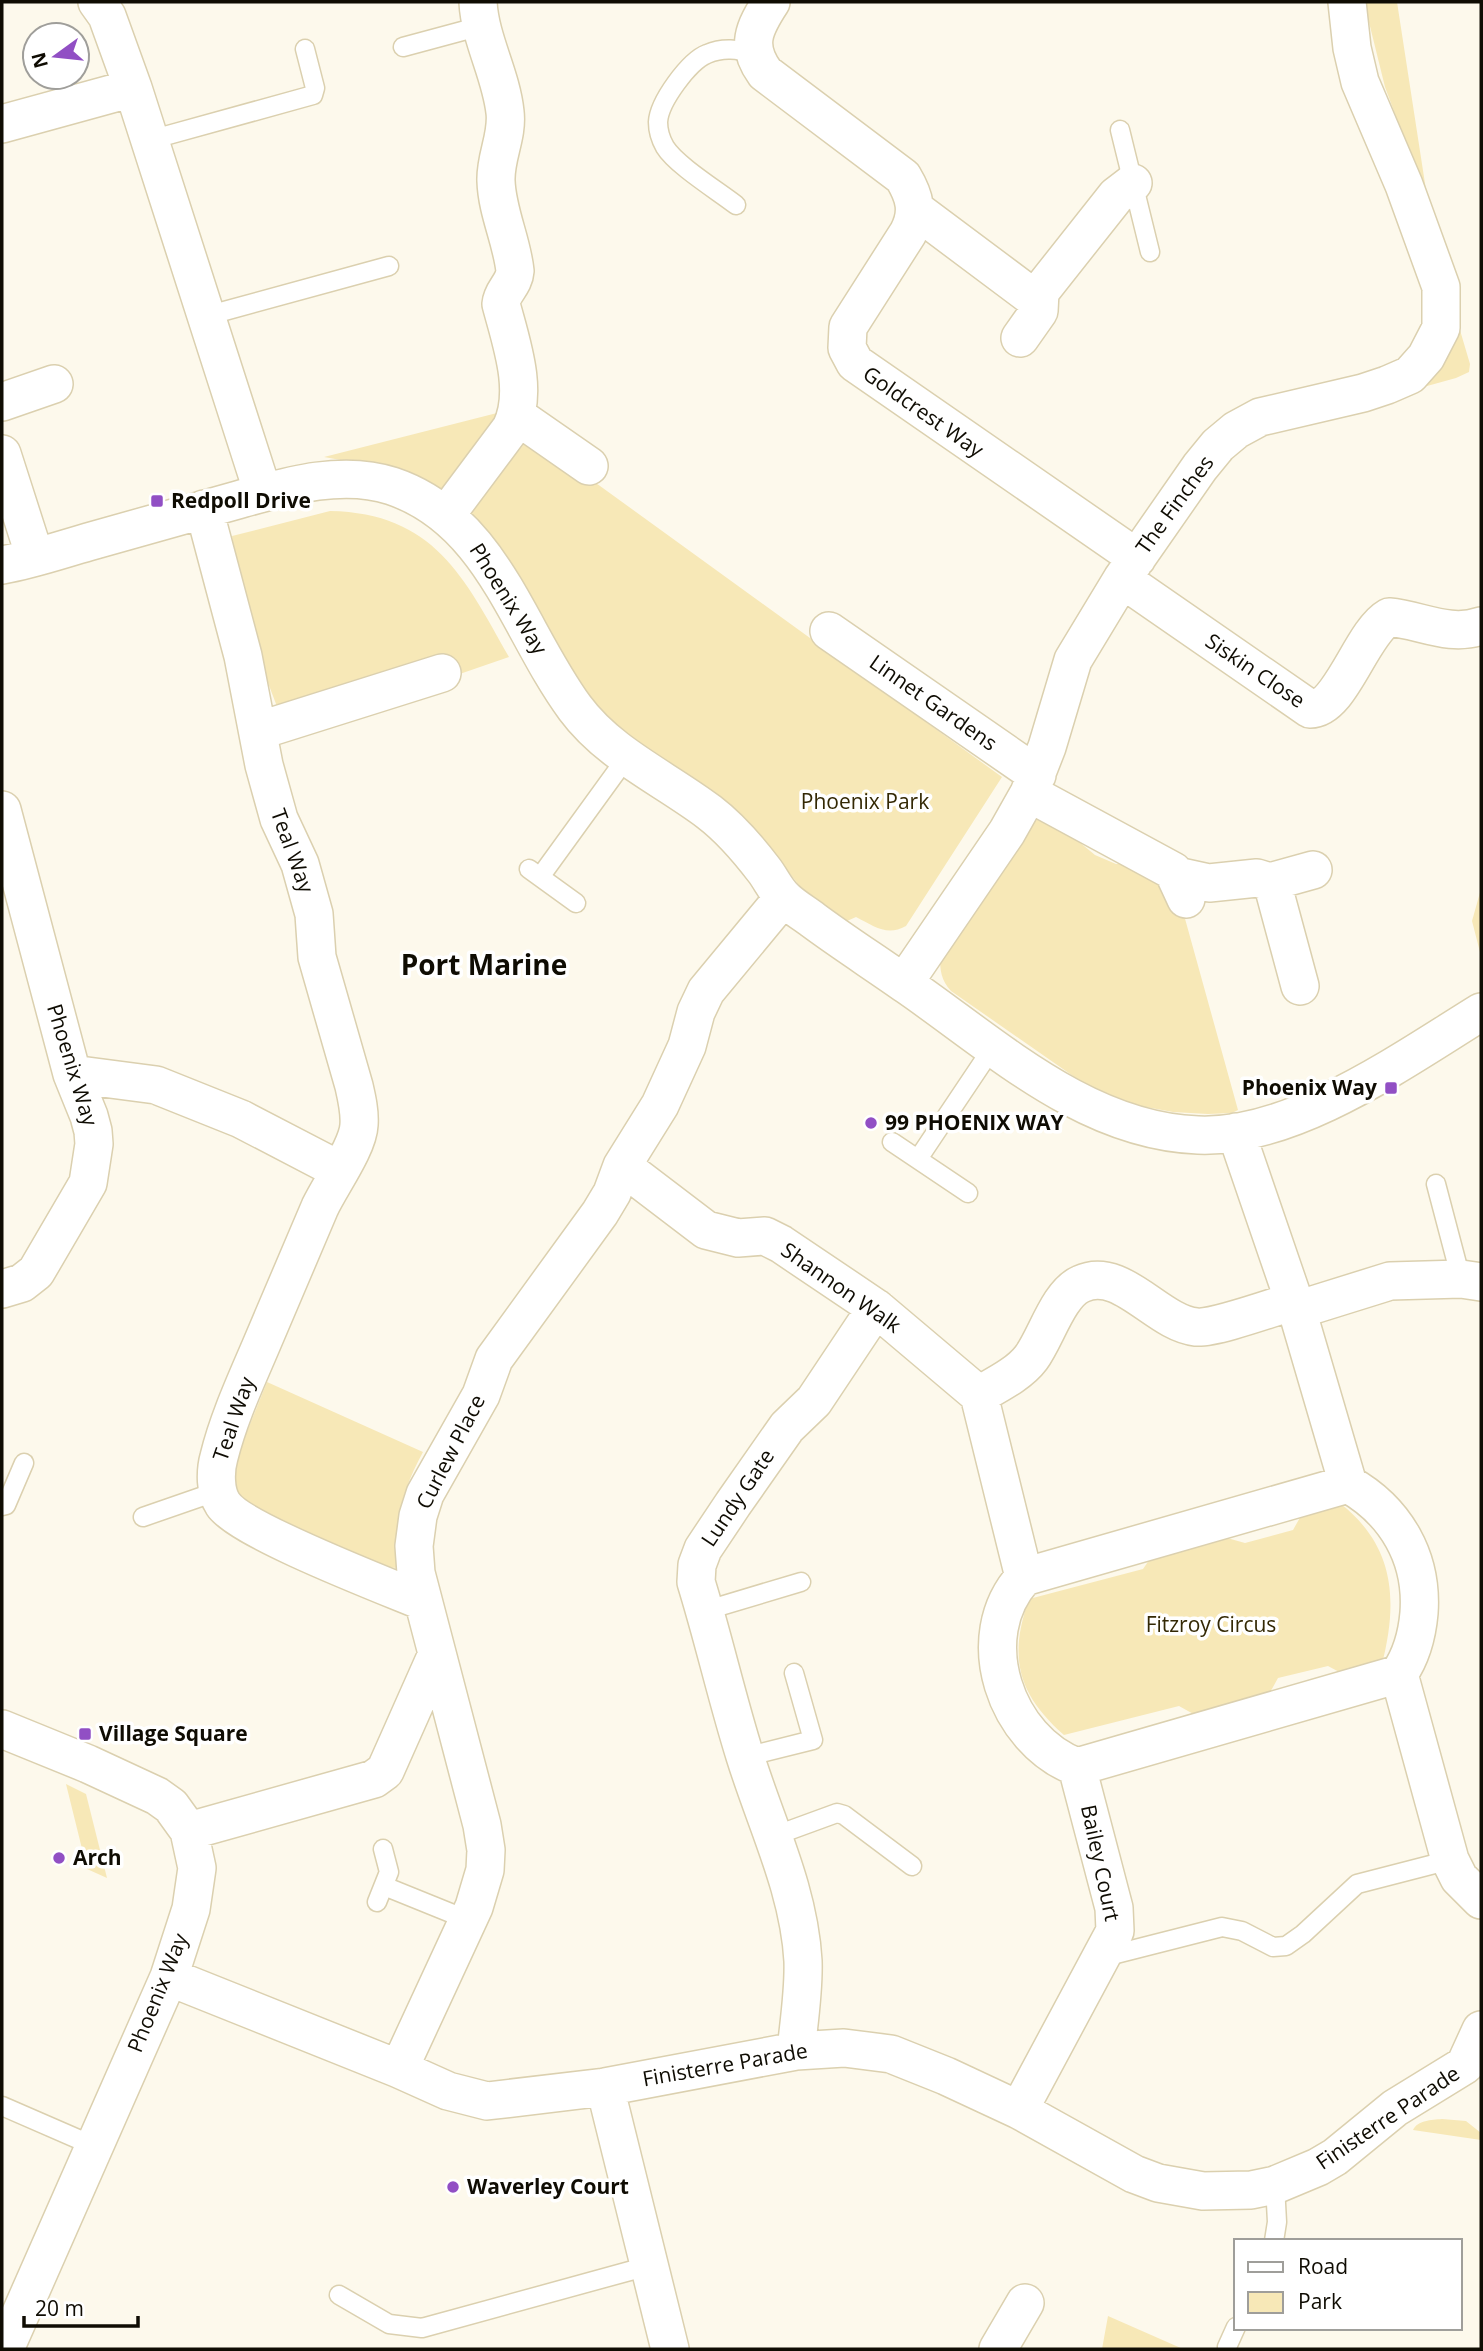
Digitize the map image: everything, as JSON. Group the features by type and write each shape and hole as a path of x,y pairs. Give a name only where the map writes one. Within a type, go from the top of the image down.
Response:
{"street":[{"path":"97,2 107,16 133,88 263,493"},
{"path":"771,2 756,28 754,54 769,79 903,177 912,193 916,209 1040,302"},
{"name":"The Finches","path":"904,983 1007,832 1033,784 1073,660 1130,569 1218,445 1236,430 1260,417 1363,393 1410,374 1426,357 1441,328 1441,288 1404,185 1360,82 1352,48 1347,2"},
{"path":"446,515 511,428 517,416 519,401 518,380 501,304 515,271 496,180 506,123 505,108 479,14"},
{"path":"2,124 133,88"},
{"path":"1020,338 1039,311 1040,292 1115,196 1133,183"},
{"name":"Goldcrest Way","path":"916,209 908,233 848,327 847,348 855,363 1130,569"},
{"path":"2,402 54,384"},
{"path":"517,416 589,466"},
{"name":"Phoenix Way","path":"2,454 18,561 263,493 321,481 368,481 391,486 446,515 469,536 503,586 576,710 608,744 709,812 751,853 783,898 866,960 904,983 1029,1072 1094,1109 1129,1123 1199,1135 1236,1132 1273,1124 1349,1091 1481,1012"},
{"name":"Teal Way","path":"204,509 243,656 279,818 300,864 314,914 317,957 359,1108 359,1129 351,1153 320,1207 242,1388 219,1457 216,1472 218,1491 222,1503 232,1515 276,1538 422,1601"},
{"name":"Siskin Close","path":"1130,569 1310,709 1320,708 1330,700 1382,621 1389,617 1446,630 1481,626"},
{"name":"Linnet Gardens","path":"829,631 1033,784 1173,871 1181,888 1256,878 1270,881 1313,870"},
{"path":"258,731 442,673"},
{"name":"Phoenix Way","path":"2,810 72,1074 89,1116 94,1144 88,1183 36,1272 22,1283 2,1289"},
{"path":"1270,881 1300,986"},
{"name":"Curlew Place","path":"399,2069 468,1920 485,1870 486,1850 482,1825 416,1573 414,1546 418,1516 425,1494 481,1395 498,1352 587,1235 612,1193 622,1166 664,1096 687,1046 700,1001 783,898"},
{"path":"72,1074 156,1085 241,1119 339,1170"},
{"path":"1236,1132 1296,1305 1348,1484 1373,1500 1389,1516 1415,1561 1420,1594 1418,1628 1410,1656 1399,1674 1077,1767 1055,1757 1035,1741 1022,1725 1005,1693 998,1659 999,1627 1010,1594 1024,1577 1348,1484"},
{"name":"Shannon Walk","path":"622,1166 706,1230 738,1238 765,1236 876,1308 979,1395"},
{"path":"1024,1577 979,1395 1030,1360 1068,1293 1079,1284 1094,1280 1114,1282 1173,1319 1197,1327 1390,1281 1471,1280"},
{"name":"Lundy Gate","path":"796,2051 803,1961 798,1922 774,1836 745,1757 696,1582 697,1565 704,1549 787,1427 814,1401 876,1308"},
{"path":"189,1831 374,1779 385,1771 437,1654"},
{"path":"1399,1674 1450,1860 1459,1878 1481,1900"},
{"name":"Phoenix Way","path":"2,1729 157,1796 171,1806 189,1831 197,1868 195,1890 169,1976 94,2146 7,2331"},
{"name":"Bailey Court","path":"1019,2110 1115,1931 1114,1908 1077,1767"},
{"name":"Finisterre Parade","path":"169,1976 448,2091 486,2101 606,2087 796,2051 844,2048 891,2054 1019,2110 1110,2161 1158,2183 1203,2192 1227,2192 1276,2185 1335,2157 1395,2108 1473,2075 1481,2030"},
{"path":"606,2087 670,2349"},
{"path":"998,2349 1025,2303"}],"lane":[{"path":"403,47 479,14"},
{"path":"150,140 313,95 315,88 305,49"},
{"path":"736,205 672,157 661,139 658,120 662,108 691,63 724,49 737,49 754,54"},
{"path":"1120,130 1150,252"},
{"path":"206,317 389,266"},
{"path":"576,903 534,873 627,757"},
{"path":"918,1159 993,1047"},
{"path":"892,1142 968,1194"},
{"path":"1436,1184 1471,1280"},
{"path":"2,1506 6,1505 24,1463"},
{"path":"143,1517 218,1491"},
{"path":"704,1611 801,1582"},
{"path":"745,1757 813,1740 794,1673"},
{"path":"774,1836 837,1813 844,1815 912,1866"},
{"path":"383,1849 389,1872 381,1894 468,1920"},
{"path":"1102,1958 1222,1927 1242,1931 1272,1947 1286,1947 1357,1884 1450,1860"},
{"path":"2,2106 94,2146"},
{"path":"1274,2239 1277,2222 1276,2185"},
{"path":"338,2295 389,2324 422,2328 648,2266"},
{"path":"1227,2347 1235,2330"}],"green space":[{"path":"1364,2 1397,2 1428,203 1385,87"},
{"path":"1457,320 1470,364 1469,372 1409,391"},
{"path":"497,413 501,419 448,492 368,465 324,457"},
{"name":"Phoenix Park","path":"531,436 1002,777 906,926 893,931 875,927 856,917 847,921 805,893 755,829 626,734 607,718 583,690 467,512"},
{"path":"330,511 366,515 396,523 420,537 442,555 460,576 509,657 451,677 281,717 265,675 234,559 232,536"},
{"path":"1041,818 1067,832 1095,855 1116,864 1129,863 1179,897 1238,1110 1232,1113 1208,1114 1173,1112 1135,1105 1096,1092 951,991 945,983 940,956 1031,823"},
{"path":"1481,889 1481,956 1472,921"},
{"path":"267,1382 423,1452 405,1493 398,1521 399,1566 380,1566 238,1500 231,1471"},
{"name":"Fitzroy Circus","path":"1341,1504 1372,1538 1388,1576 1390,1618 1382,1664 1343,1674 1328,1666 1278,1678 1267,1698 1197,1716 1179,1706 1064,1735 1036,1705 1021,1674 1019,1657 1019,1639 1029,1599 1143,1569 1154,1553 1220,1536 1245,1543 1293,1530 1302,1514"},
{"path":"66,1784 86,1794 107,1878 87,1869"},
{"path":"1442,2119 1466,2121 1481,2133 1481,2140 1413,2130 1421,2122"},
{"path":"1108,2316 1183,2349 1102,2349"}],"place":[{"name":"Redpoll Drive","path":"157,501"},
{"name":"Phoenix Way","path":"1391,1088"},
{"name":"99 PHOENIX WAY","path":"871,1123"},
{"name":"Village Square","path":"85,1734"},
{"name":"Arch","path":"59,1858"},
{"name":"Waverley Court","path":"453,2187"}],"district":[{"name":"Port Marine","path":"484,965"}]}
